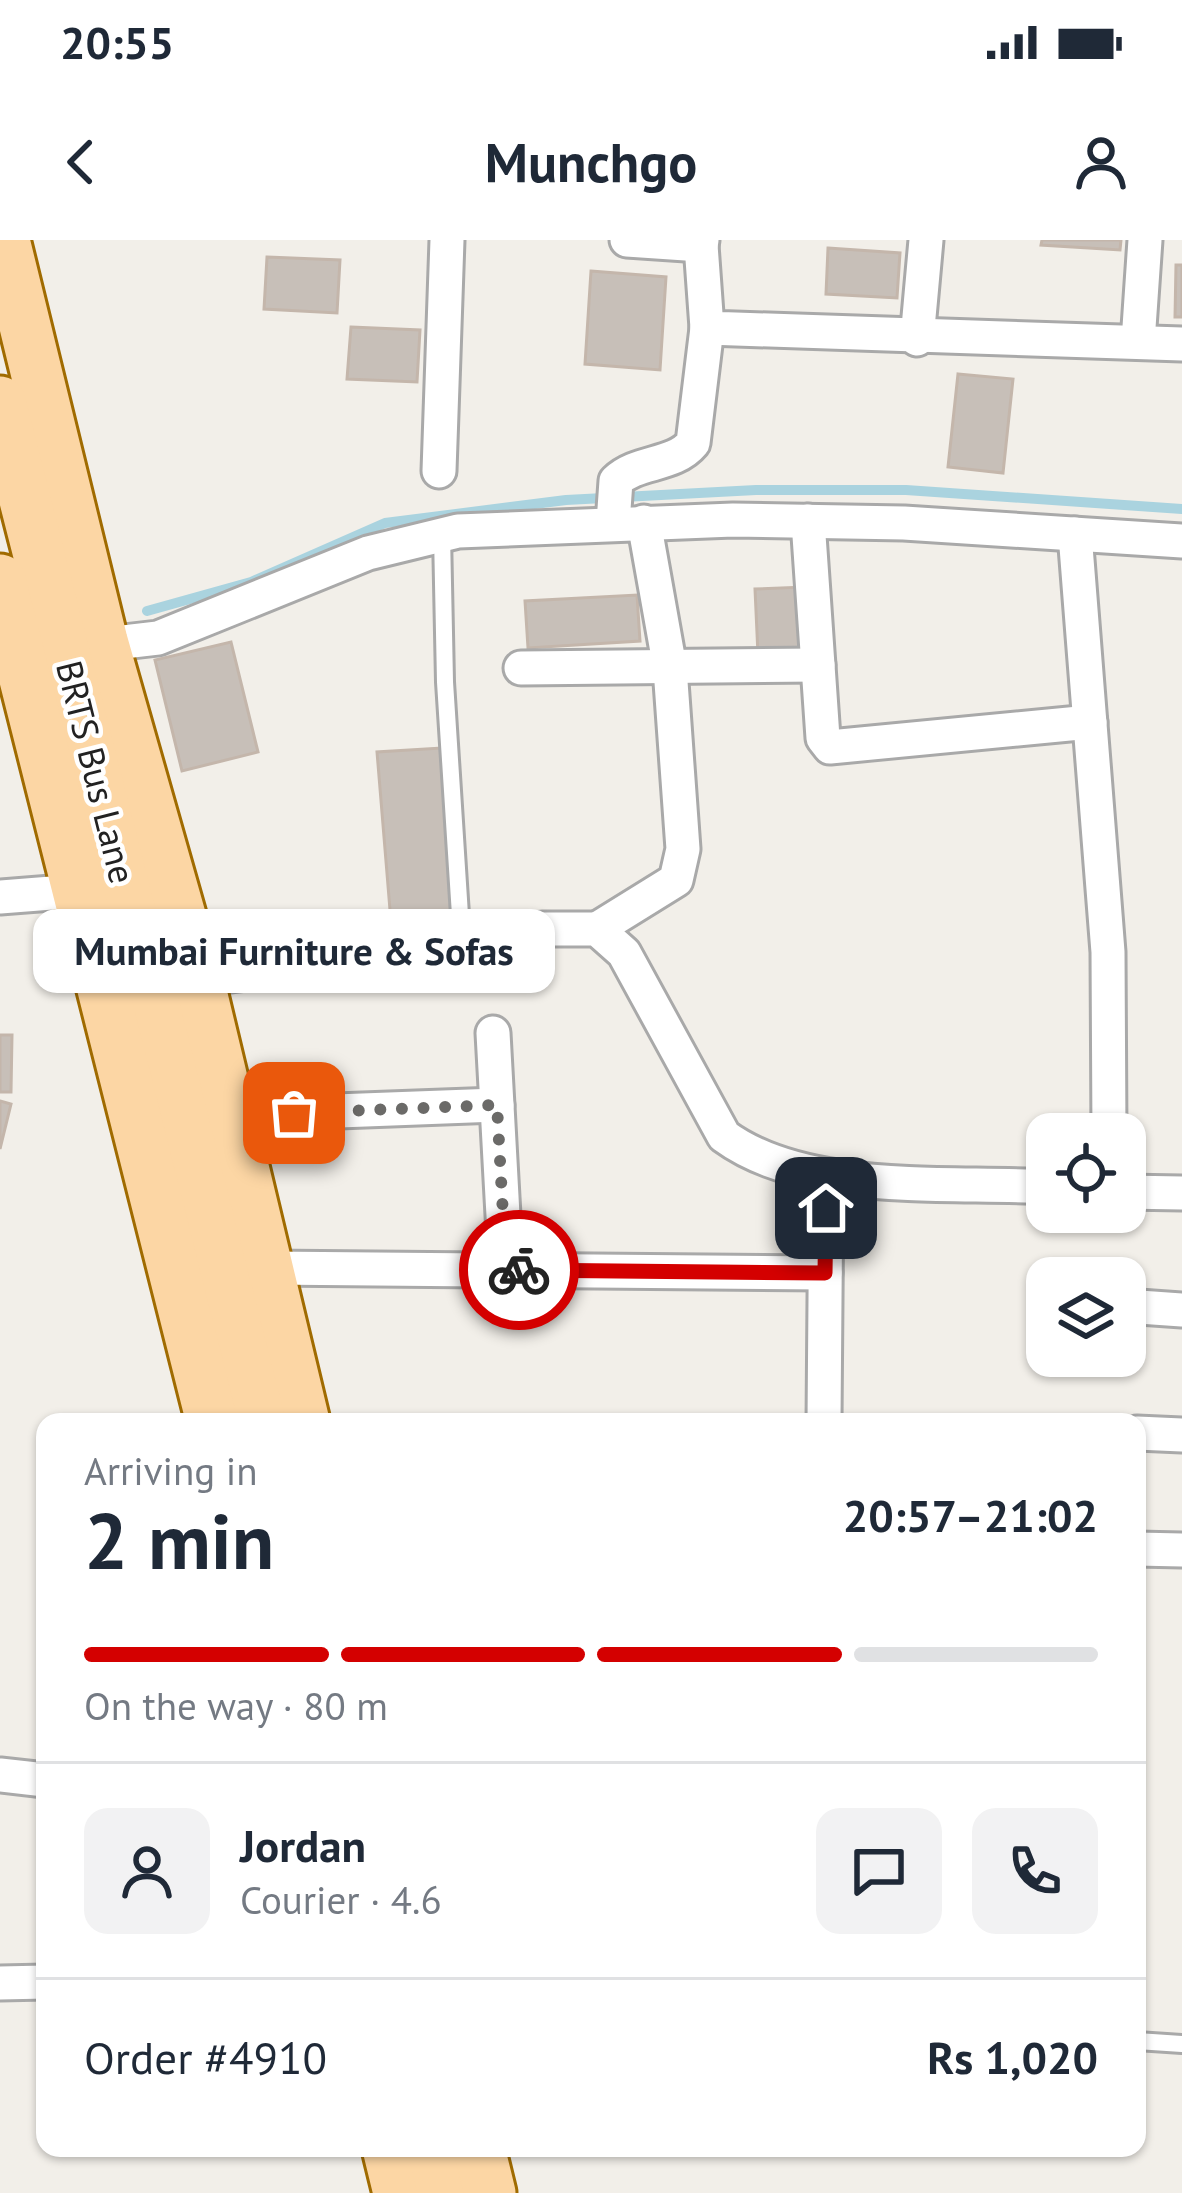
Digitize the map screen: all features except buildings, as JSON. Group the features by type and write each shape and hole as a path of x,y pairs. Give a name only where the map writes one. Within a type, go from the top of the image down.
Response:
{"main road":[{"path":"4,240 47,659 77,891 210,1413"},
{"name":"BRTS Bus Lane","path":"0,402 47,659 257,1413"},
{"path":"0,580 47,659 198,980 302,1413"},
{"path":"390,2157 399,2193"},
{"path":"435,2157 443,2193"},
{"path":"481,2157 490,2193"}],"street":[{"path":"439,470 447,240"},
{"path":"198,980 462,946 542,929 597,929 666,888 681,865 670,668 622,508 624,473 683,455 693,443 707,328 702,242 627,240"},
{"path":"917,339 926,240"},
{"path":"1138,342 1145,240"},
{"path":"707,328 917,339 1182,344"},
{"path":"47,659 158,638 368,553 442,534 622,508 1182,541"},
{"path":"808,521 824,738 830,747 1090,722"},
{"path":"1075,534 1108,952 1109,1113"},
{"path":"520,668 818,665"},
{"path":"0,897 77,891"},
{"path":"597,929 624,953 724,1136 776,1164 826,1176 1026,1186"},
{"path":"493,1033 506,1270"},
{"path":"231,1115 497,1105"},
{"path":"824,1413 826,1176"},
{"path":"1146,1192 1182,1193"},
{"path":"268,1268 825,1273"},
{"path":"1146,1307 1182,1310"},
{"path":"1146,1433 1182,1435"},
{"path":"1146,1549 1182,1550"},
{"path":"0,1775 36,1779"},
{"path":"0,1982 36,1982"}],"lane":[{"path":"442,534 445,682 462,946"},
{"path":"1146,2042 1182,2044"}],"waterway":[{"path":"147,611 251,582 385,523 566,500 756,490 906,490 1182,509"}],"way so far":[{"path":"294,1113 497,1105 506,1270 519,1270"}],"place":[{"name":"Mumbai Furniture & Sofas","path":"294,1113"}],"route":[{"path":"519,1270 825,1273 826,1208"}]}
